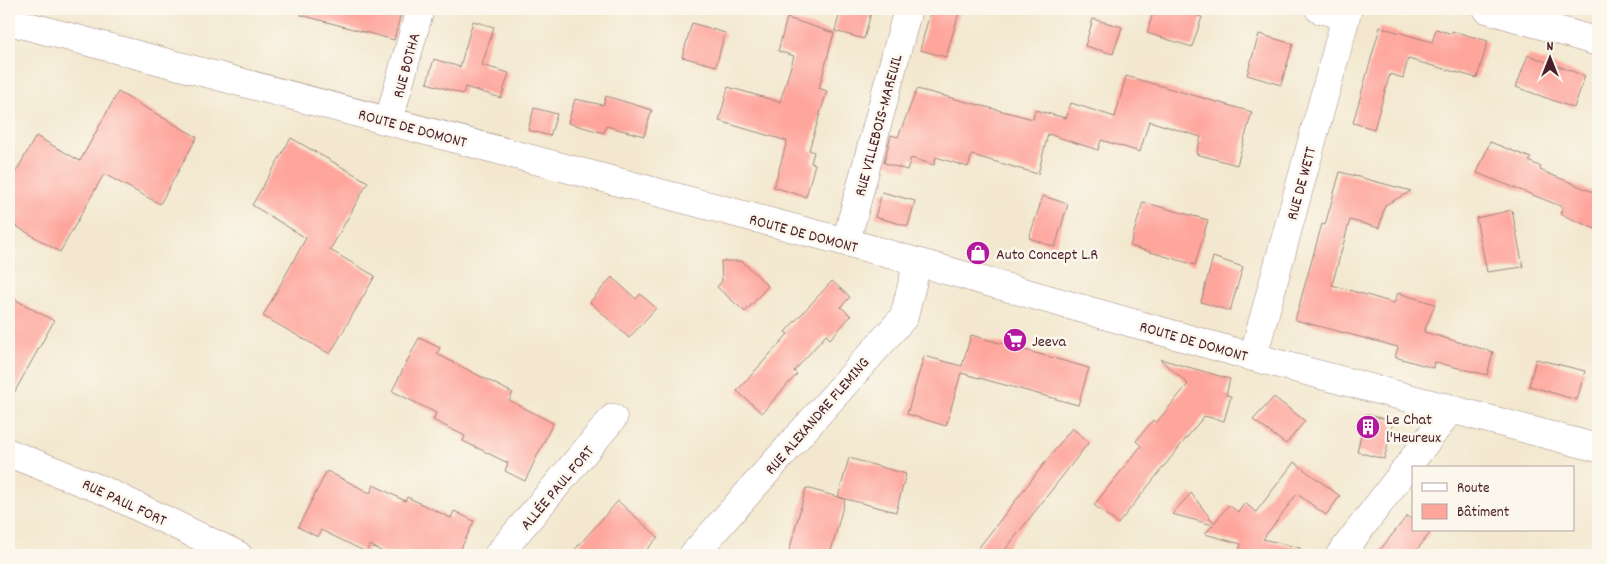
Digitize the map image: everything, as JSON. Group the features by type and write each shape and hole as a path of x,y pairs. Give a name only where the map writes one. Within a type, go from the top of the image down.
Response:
{"street":[{"name":"RUE BOTHA","path":"389,120 420,9"},
{"name":"RUE VILLEBOIS-MAREUIL","path":"846,242 908,9"},
{"path":"1319,9 1347,12"},
{"path":"1487,9 1598,42"},
{"name":"RUE DE WETT","path":"1253,357 1347,12"},
{"name":"ROUTE DE DOMONT","path":"9,21 846,242 917,264 1253,357 1598,448"},
{"name":"RUE ALEXANDRE FLEMING","path":"693,555 904,317 917,264"},
{"path":"1340,555 1442,421 1446,407"},
{"name":"ALLÉE PAUL FORT","path":"498,555 613,418"},
{"name":"RUE PAUL FORT","path":"9,452 107,492 238,555"}],"building":[{"path":"302,9 385,9 401,13 394,40 301,15"},
{"path":"841,9 872,9 864,39 835,31"},
{"path":"931,9 960,9 946,57 920,50"},
{"path":"1154,9 1174,9 1202,17 1192,47 1147,33"},
{"path":"787,18 834,33 819,88 827,91 809,150 814,152 811,163 815,164 806,197 774,187 787,141 719,121 728,87 780,102 794,56 778,51"},
{"path":"1093,19 1122,27 1113,54 1085,46"},
{"path":"473,21 494,27 482,65 509,73 501,98 465,87 463,94 427,83 434,59 460,67"},
{"path":"692,23 725,33 716,66 682,57"},
{"path":"1380,27 1432,42 1436,29 1452,34 1452,31 1488,41 1477,78 1408,59 1403,78 1390,74 1374,129 1353,123"},
{"path":"1259,34 1293,44 1281,85 1247,75"},
{"path":"1528,55 1585,76 1574,108 1516,87"},
{"path":"1126,76 1252,112 1237,165 1196,154 1201,137 1149,121 1140,152 1101,140 1098,150 1048,134 1038,174 972,155 968,167 936,157 934,165 911,158 907,170 884,163 891,135 898,137 917,89 1033,119 1035,110 1066,118 1071,103 1115,117"},
{"path":"118,92 197,137 160,204 104,174 60,252 9,222 9,184 36,136 80,161"},
{"path":"606,96 652,110 644,136 606,126 604,133 568,123 575,99 603,105"},
{"path":"534,108 557,114 550,136 528,130"},
{"path":"291,138 368,182 330,250 375,276 330,354 263,316 306,238 252,205"},
{"path":"1490,142 1531,158 1529,161 1541,167 1540,170 1598,194 1598,230 1560,214 1563,207 1477,173"},
{"path":"1340,172 1411,191 1385,205 1379,228 1350,220 1332,285 1394,303 1398,293 1435,304 1424,332 1493,352 1487,375 1434,362 1433,368 1395,357 1398,347 1295,320 1322,224 1325,225"},
{"path":"882,192 915,201 908,226 875,217"},
{"path":"1043,196 1068,204 1055,247 1029,238"},
{"path":"1143,202 1208,220 1195,265 1130,246"},
{"path":"1512,210 1523,267 1487,272 1476,218"},
{"path":"1213,257 1243,267 1230,311 1201,302"},
{"path":"721,261 742,261 768,286 745,312 717,287 722,281"},
{"path":"612,277 636,299 640,294 656,308 629,338 590,302"},
{"path":"832,281 850,297 841,307 851,316 830,339 826,335 794,371 797,374 762,413 737,391 788,334 785,332"},
{"path":"9,296 54,321 9,402"},
{"path":"971,335 1089,368 1078,405 961,373 946,426 907,414 924,356 962,366"},
{"path":"419,338 440,348 437,354 513,393 509,400 553,423 525,481 505,471 508,463 463,441 465,436 433,420 436,413 392,391"},
{"path":"1160,359 1230,379 1226,395 1231,396 1224,421 1204,416 1118,524 1094,505 1141,446 1136,441 1153,420 1156,423 1188,384"},
{"path":"1536,359 1585,371 1577,400 1529,386"},
{"path":"1274,397 1305,421 1286,444 1253,420"},
{"path":"1366,414 1392,421 1392,430 1384,459 1357,452"},
{"path":"1072,428 1089,442 1001,555 973,555"},
{"path":"849,458 906,474 896,512 838,497"},
{"path":"1294,462 1340,496 1326,515 1297,494 1263,539 1300,548 1299,555 1238,555 1241,544 1205,534 1213,525 1172,514 1191,493 1214,523 1229,505 1238,512 1245,503 1256,512"},
{"path":"327,471 370,493 374,485 405,501 407,497 451,518 454,511 474,521 458,555 388,555 370,545 366,552 321,530 318,537 298,527"},
{"path":"806,488 845,499 830,555 788,555"},
{"path":"618,501 658,537 642,555 570,555"},
{"path":"1407,516 1412,520 1412,532 1430,533 1413,555 1376,555"}],"place":[{"name":"Auto Concept L.R","path":"978,253"},
{"name":"Jeeva","path":"1015,340"},
{"name":"Le Chat l'Heureux","path":"1368,427"}]}
